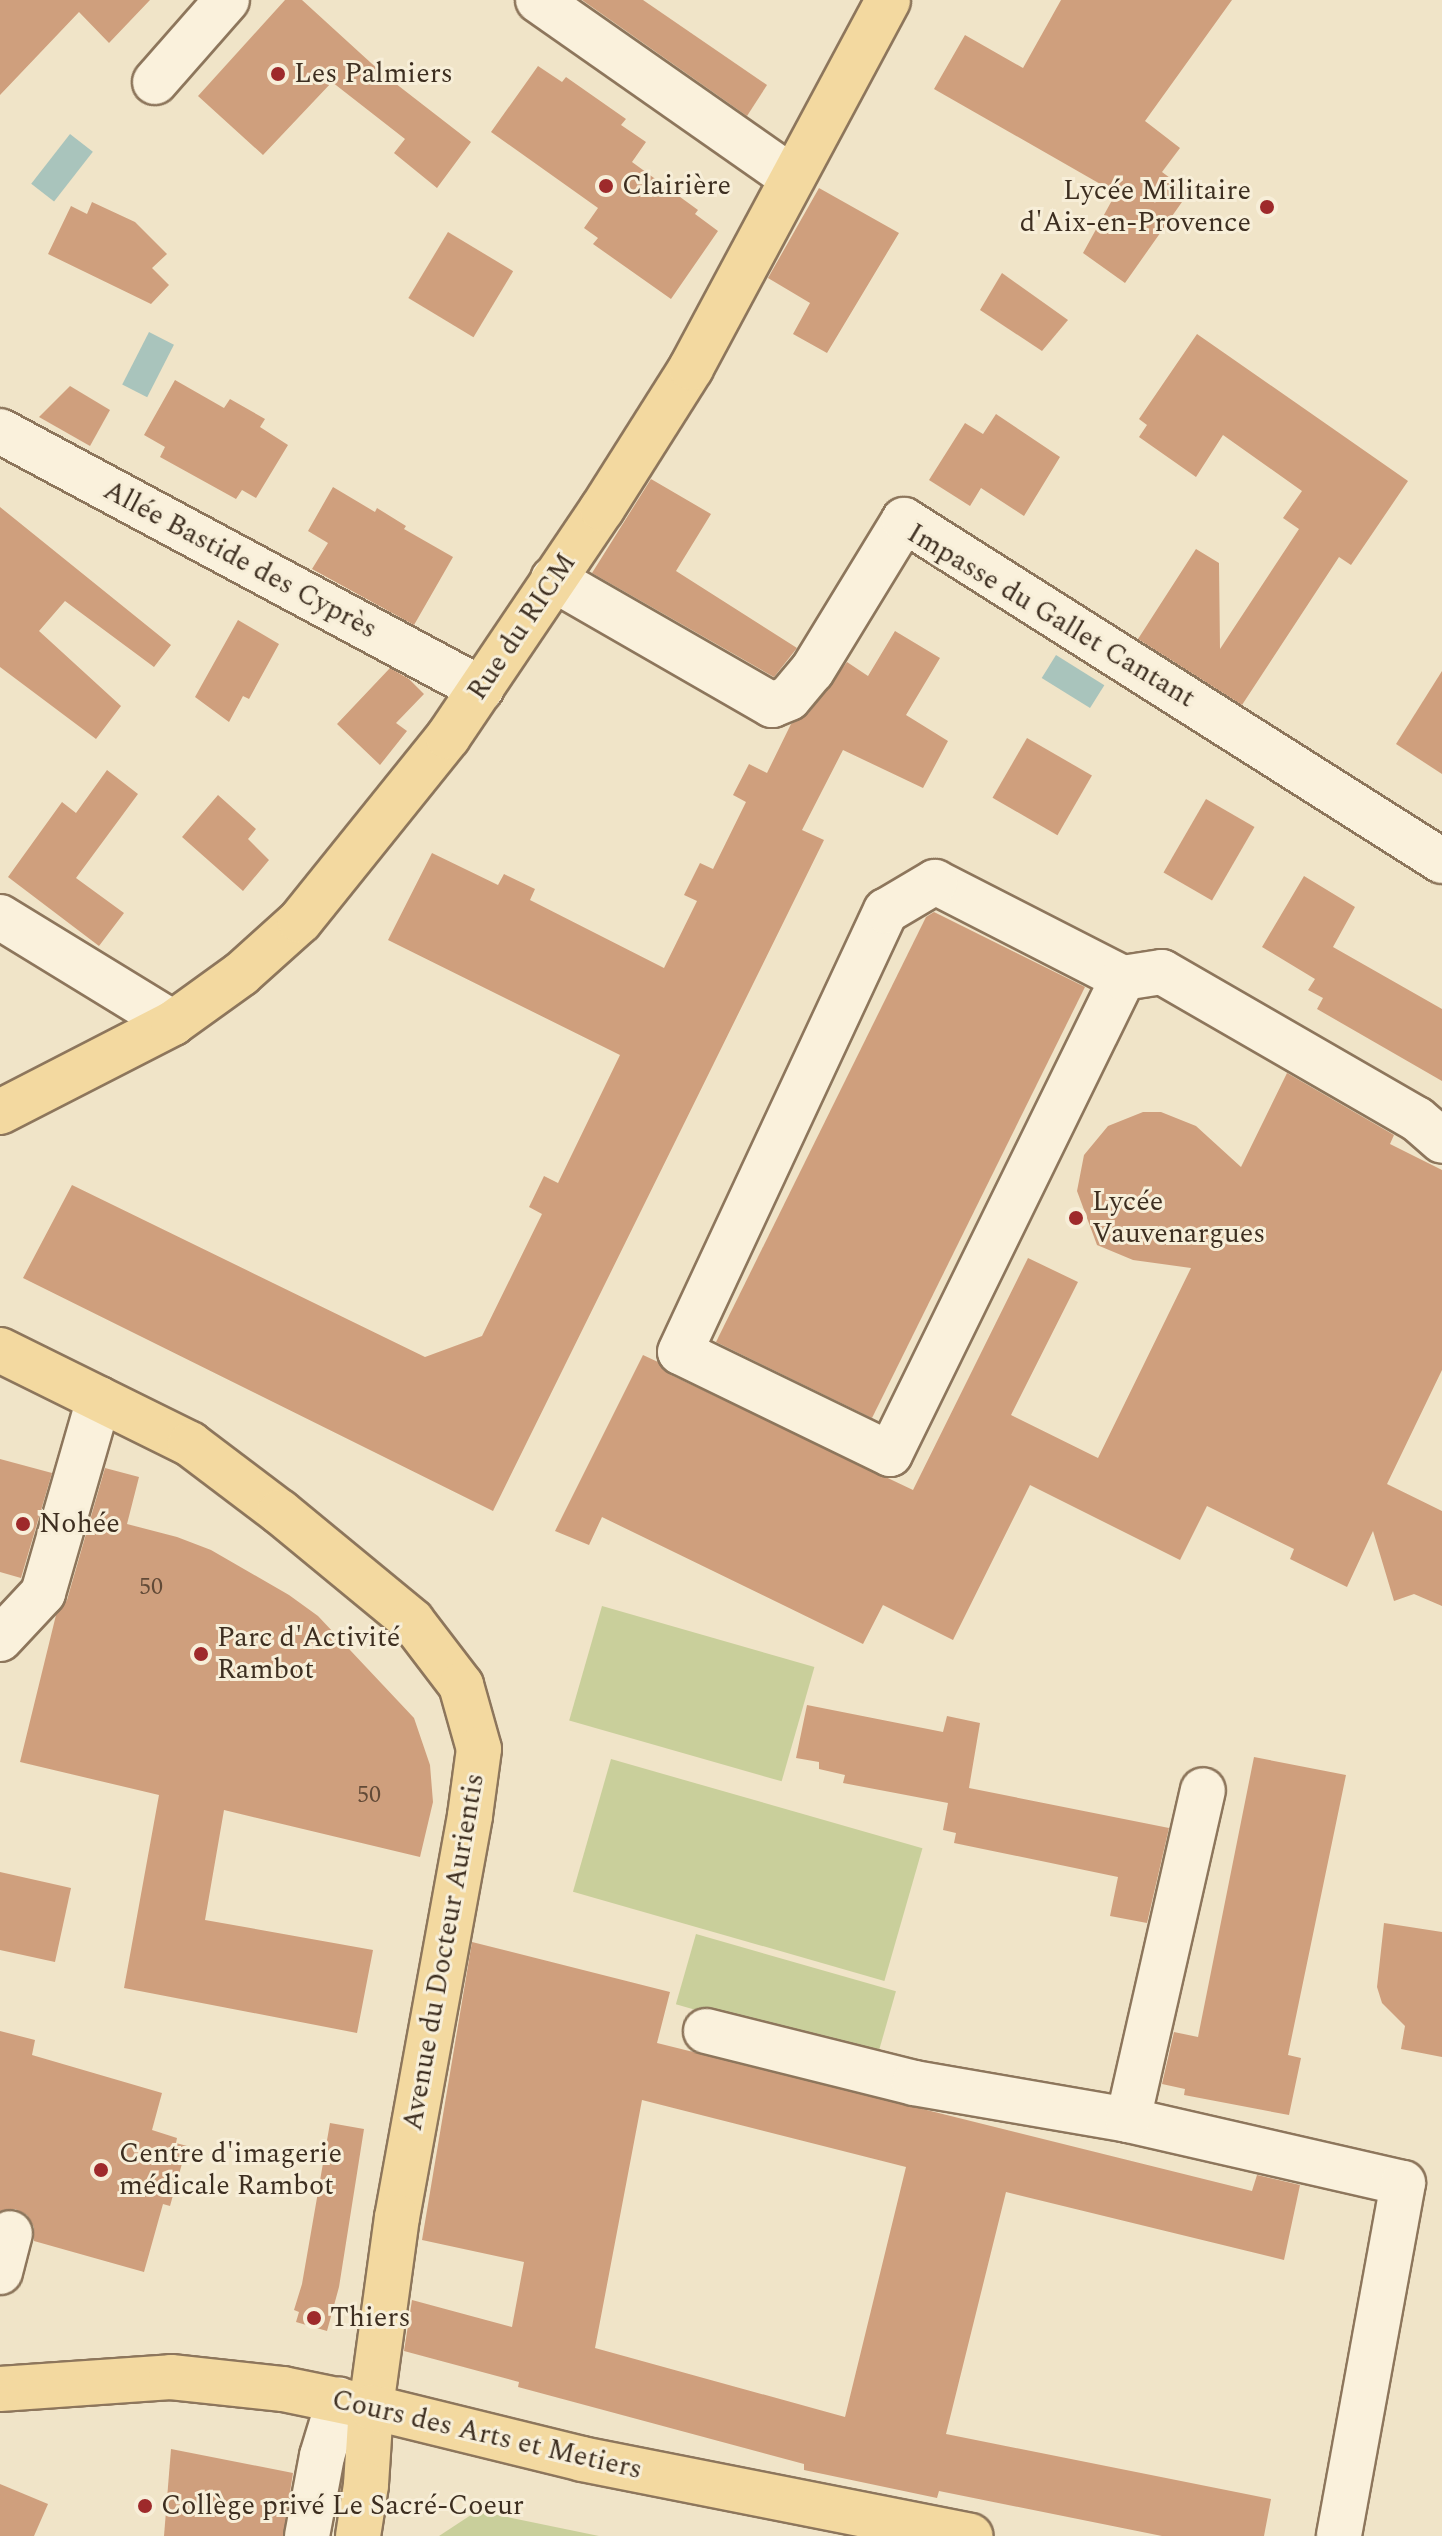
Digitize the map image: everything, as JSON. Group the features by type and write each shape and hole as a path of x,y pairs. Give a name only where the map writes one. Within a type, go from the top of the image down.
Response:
{"main road":[{"name":"Rue du RICM","path":"0,1112 173,1023 241,974 300,921 448,737 691,368 888,0"},
{"name":"Avenue du Docteur Aurientis","path":"1,1350 190,1444 280,1512 412,1621 461,1685 479,1749 470,1816 397,2217 355,2403 366,2485 358,2536"},
{"name":"Cours des Arts et Metiers","path":"0,2389 171,2377 283,2389 355,2403 582,2459 970,2536"}],"street":[{"path":"155,82 227,0"},
{"path":"538,0 791,177"},
{"name":"Allée Bastide des Cyprès","path":"0,431 481,689"},
{"name":"Impasse du Gallet Cantant","path":"553,579 772,705 789,698 812,671 904,520 1442,861"},
{"path":"1123,978 890,1454 680,1352 886,911 935,882 1123,978 1162,972 1417,1119 1442,1141"},
{"path":"0,917 173,1023"},
{"path":"0,1639 43,1593 99,1399"},
{"path":"1128,2120 1203,1790"},
{"path":"706,2031 914,2083 1128,2120 1403,2183 1339,2536"},
{"path":"307,2536 322,2456 355,2403"}],"green space":[{"path":"602,1606 814,1667 782,1781 569,1720"},
{"path":"611,1759 922,1848 884,1981 573,1892"},
{"path":"696,1934 896,1991 876,2062 676,2004"},
{"path":"478,2511 599,2536 439,2536"}],"water":[{"path":"70,134 93,152 54,201 31,184"},
{"path":"149,332 174,345 147,397 122,385"},
{"path":"1056,655 1104,685 1090,708 1042,678"}],"building":[{"path":"0,0 150,0 109,43 79,12 0,95"},
{"name":"Les Palmiers","path":"285,0 302,0 382,73 471,142 437,188 394,153 405,139 332,82 263,155 198,96"},
{"path":"582,0 643,0 767,85 747,116"},
{"path":"1061,0 1232,0 1145,121 1180,148 1162,172 1189,192 1125,283 1083,253 1116,193 934,89 965,35 1023,68"},
{"name":"Clairière","path":"538,66 562,82 566,77 626,119 621,125 646,142 632,162 698,210 695,214 718,231 671,299 593,244 598,238 584,228 598,208 491,132"},
{"path":"819,188 899,233 827,353 793,334 810,303 768,278"},
{"path":"92,202 135,222 167,254 152,268 169,285 151,304 48,254 71,206 87,214"},
{"path":"448,232 513,271 473,337 408,298"},
{"path":"1002,273 1068,320 1042,351 980,310"},
{"path":"1197,334 1408,481 1351,565 1339,557 1242,705 1138,639 1196,549 1219,563 1220,649 1299,529 1283,518 1302,491 1223,435 1196,477 1139,437 1147,425 1139,419"},
{"path":"175,380 224,408 230,399 265,419 260,427 288,445 256,498 242,490 236,499 160,457 165,447 144,435"},
{"path":"70,386 110,410 90,446 39,417"},
{"path":"996,414 1060,457 1024,516 981,488 970,506 929,480 965,423 983,434"},
{"path":"651,479 711,514 676,571 797,648 774,677 592,573"},
{"path":"333,487 375,512 377,508 406,526 404,529 453,557 414,625 312,569 328,543 308,531"},
{"path":"0,507 171,645 154,667 65,601 39,631 121,706 96,739 0,667"},
{"path":"238,620 279,644 249,699 243,696 229,722 195,697"},
{"path":"895,631 940,658 906,715 948,741 923,788 843,750 802,830 824,840 493,1511 23,1278 72,1185 425,1357 482,1336 542,1214 529,1207 544,1176 558,1183 620,1055 388,940 432,853 498,885 504,874 535,889 530,900 664,968 697,901 684,895 700,863 713,869 746,802 733,795 749,764 767,773 791,724 808,714 847,662 868,676"},
{"path":"390,668 409,679 424,694 396,723 407,731 380,765 337,724"},
{"path":"1442,671 1442,774 1396,744"},
{"path":"1027,738 1092,776 1057,835 992,798"},
{"path":"107,770 138,794 76,878 124,913 99,946 8,877 62,802 76,813"},
{"path":"218,795 256,829 248,839 269,860 243,891 182,837"},
{"path":"1206,799 1254,827 1212,901 1164,873"},
{"path":"1304,876 1355,907 1333,947 1442,1009 1442,1081 1317,1009 1323,998 1308,990 1315,979 1262,947"},
{"path":"934,912 1085,987 872,1418 716,1342 926,917"},
{"path":"1287,1073 1394,1135 1390,1144 1442,1170 1442,1370 1387,1484 1442,1511 1442,1606 1414,1594 1394,1601 1373,1531 1347,1587 1290,1559 1294,1549 1207,1506 1180,1560 1030,1485 953,1640 883,1605 863,1644 602,1517 589,1545 555,1531 643,1355 658,1362 669,1374 913,1490 1028,1258 1078,1282 1011,1415 1098,1458 1191,1268 1133,1260 1097,1245 1077,1191 1084,1155 1108,1126 1143,1112 1161,1112 1196,1126 1241,1167"},
{"name":"Nohée","path":"0,1459 52,1473 21,1578 0,1572"},
{"name":"Parc d'Activité Rambot","path":"105,1468 139,1477 127,1524 211,1550 289,1595 318,1616 414,1718 430,1765 433,1802 420,1857 224,1810 205,1920 373,1950 357,2033 124,1988 159,1795 20,1762 56,1615 67,1600"},
{"path":"807,1705 943,1732 947,1716 980,1723 969,1788 1169,1828 1147,1923 1110,1916 1118,1877 954,1843 956,1833 943,1830 948,1803 843,1783 845,1775 819,1769 819,1762 796,1758"},
{"path":"1254,1757 1346,1775 1288,2055 1301,2058 1289,2115 1184,2095 1185,2089 1162,2084 1174,2032 1198,2037"},
{"path":"0,1872 71,1888 55,1962 0,1950"},
{"path":"1384,1923 1442,1932 1442,2057 1401,2049 1405,2026 1382,2003 1377,1987"},
{"path":"472,1942 670,1992 657,2043 1252,2191 1257,2175 1300,2185 1284,2260 1006,2192 946,2434 1271,2499 1264,2536 1162,2536 939,2491 937,2498 804,2470 804,2464 518,2387 519,2382 404,2351 412,2300 512,2327 524,2262 422,2240","holes":["642,2100 906,2167 845,2417 595,2348"]},
{"path":"0,2031 35,2040 32,2055 162,2093 152,2130 177,2138 176,2143 187,2146 170,2206 163,2204 144,2272 34,2241 34,2227 27,2215 15,2209 0,2211"},
{"path":"330,2123 364,2129 339,2287 327,2331 296,2322 299,2312 294,2310 302,2284"},
{"path":"171,2449 293,2473 283,2536 164,2536"},
{"path":"0,2484 48,2504 34,2536 0,2536"}],"place":[{"name":"Les Palmiers","path":"278,74"},
{"name":"Clairière","path":"606,186"},
{"name":"Lycée Militaire d'Aix-en-Provence","path":"1267,207"},
{"name":"Lycée Vauvenargues","path":"1076,1218"},
{"name":"Nohée","path":"23,1524"},
{"name":"Parc d'Activité Rambot","path":"201,1654"},
{"name":"Centre d'imagerie médicale Rambot","path":"101,2170"},
{"name":"Thiers","path":"314,2318"},
{"name":"Collège privé Le Sacré-Coeur","path":"145,2506"}]}
